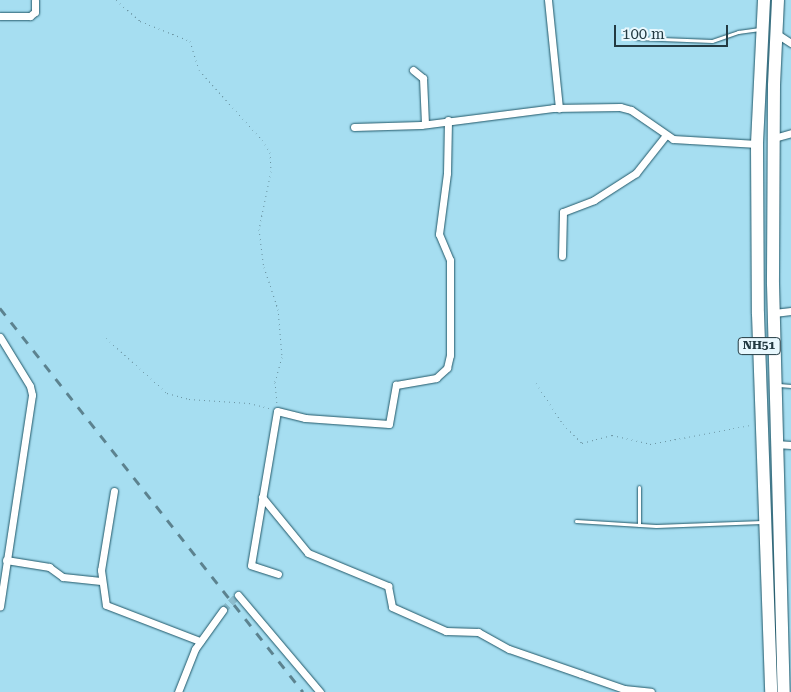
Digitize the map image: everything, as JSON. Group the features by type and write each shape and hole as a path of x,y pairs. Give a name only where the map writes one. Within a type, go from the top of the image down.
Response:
{"highway":[{"name":"NH51","path":"764,0 757,144 759,341 770,692"},
{"name":"NH51","path":"778,0 774,138 774,340 784,692"},
{"path":"759,341 774,340"}],"street":[{"path":"0,16 30,16 34,12 35,0"},
{"path":"548,0 559,108"},
{"path":"777,34 791,43"},
{"path":"413,70 423,78 425,124"},
{"path":"354,127 425,124 559,108 627,108 666,135 679,140 757,144"},
{"path":"278,574 251,565 277,411 305,418 389,424 396,385 436,378 447,368 450,355 450,260 439,234 447,173 448,120"},
{"path":"774,138 791,134"},
{"path":"562,256 563,212 594,200 636,173 666,135"},
{"path":"774,313 791,311"},
{"path":"0,337 30,386 32,395 0,607"},
{"path":"776,444 791,445"},
{"path":"114,491 101,580 102,597 109,608 200,641"},
{"path":"262,497 308,553 388,586 392,607 446,631 478,632 509,649 589,677 624,689 651,692"},
{"path":"6,560 49,567 63,577 101,580"},
{"path":"238,595 320,692"},
{"path":"178,692 200,641 223,610"}],"lane":[{"path":"636,38 712,41 738,32 763,29"},
{"path":"775,385 791,386"},
{"path":"639,487 639,525"},
{"path":"576,521 639,525 764,522"}],"path":[{"path":"106,338 167,393 189,399 257,404 277,411 275,382 282,357 278,309 264,267 259,229 271,171 270,152 262,140 199,70 190,42 140,21 116,0"},
{"path":"536,383 563,424 582,442 612,435 650,444 761,423"}],"tunnel":[{"path":"223,610 238,595"}],"railway":[{"path":"0,308 303,692"}]}
